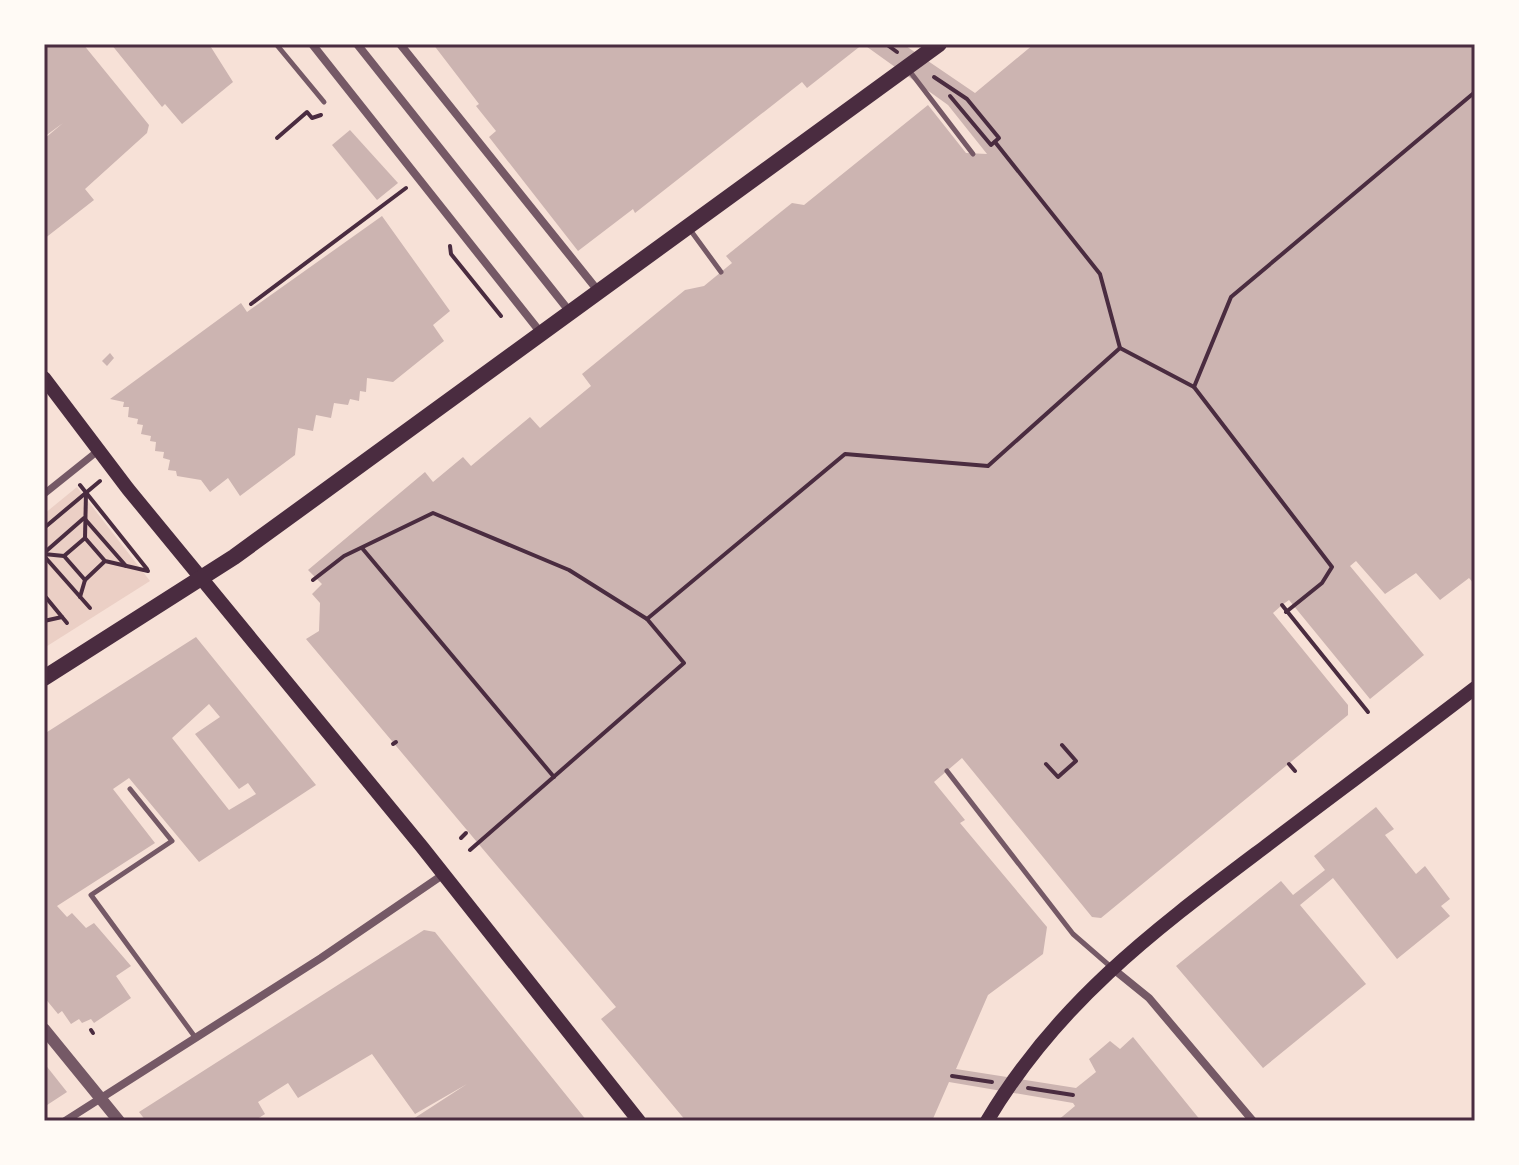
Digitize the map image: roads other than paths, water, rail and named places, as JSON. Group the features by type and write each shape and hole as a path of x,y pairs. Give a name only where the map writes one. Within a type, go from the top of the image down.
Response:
{"main road":[{"path":"44,678 201,578 599,292 906,68 930,47"},
{"path":"44,378 201,578 444,874 639,1121"},
{"path":"987,1121 1035,1051 1084,993 1148,935 1475,688"}],"street":[{"path":"312,44 541,333"},
{"path":"357,44 570,312"},
{"path":"400,44 599,292"},
{"path":"44,494 100,450"},
{"path":"65,1121 444,874"},
{"path":"1112,968 1149,998 1253,1121"},
{"path":"44,1029 119,1121"}],"lane":[{"path":"276,44 324,102"},
{"path":"906,68 973,154"},
{"path":"688,227 721,272"},
{"path":"947,771 1073,934 1112,968"},
{"path":"130,789 172,841 91,895 195,1037"}]}
